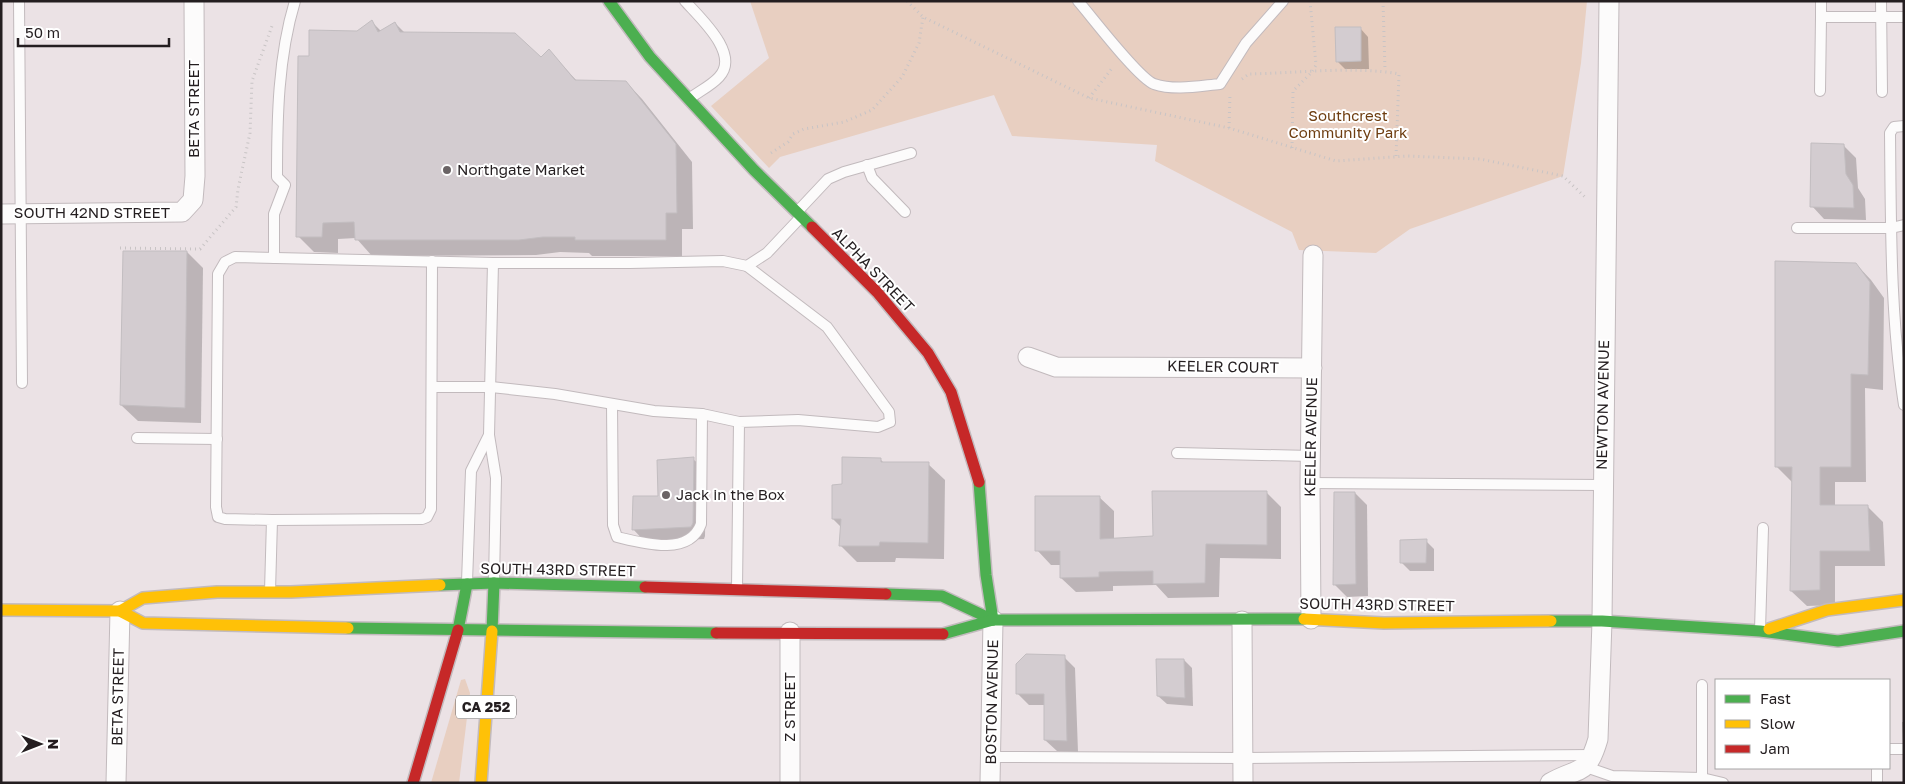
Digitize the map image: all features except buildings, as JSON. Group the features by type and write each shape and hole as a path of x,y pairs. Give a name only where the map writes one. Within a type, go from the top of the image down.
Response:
{"main road":[{"name":"ALPHA STREET","path":"609,1 650,57 754,170 877,292 928,353 951,392 979,475 986,575 993,620"},
{"name":"SOUTH 43RD STREET","path":"120,611 143,598 217,592 270,592 494,583 942,596 993,620"},
{"path":"492,631 494,583"},
{"path":"413,783 458,630 467,584"},
{"name":"SOUTH 43RD STREET","path":"1760,631 1827,610 1904,600"},
{"name":"SOUTH 43RD STREET","path":"1,610 120,611 143,623 492,631 790,632 940,635 993,620 1242,621 1311,619 1384,623 1602,621 1760,631 1838,641 1904,631"},
{"name":"CA 252","path":"481,783 492,631"}],"street":[{"name":"BETA STREET","path":"182,212 193,200 194,184 194,1"},
{"name":"NEWTON AVENUE","path":"1590,761 1598,739 1602,621 1602,485 1609,1"},
{"name":"SOUTH 42ND STREET","path":"1,214 182,212"},
{"name":"KEELER AVENUE","path":"1311,619 1310,483 1313,255"},
{"name":"KEELER COURT","path":"1028,357 1056,367 1312,368"},
{"name":"BETA STREET","path":"116,783 120,611"},
{"name":"BOSTON AVENUE","path":"990,783 993,620"},
{"path":"1242,621 1243,783"},
{"name":"Z STREET","path":"790,632 790,783"},
{"path":"1550,783 1590,761"}],"lane":[{"path":"19,1 22,382"},
{"path":"274,258 274,214 285,185 277,177 277,118 288,26 295,1"},
{"path":"685,1 719,40 724,50 725,64 721,76 689,99"},
{"path":"1078,1 1124,56 1153,83 1183,88 1220,84 1246,43 1283,1"},
{"path":"1820,91 1821,1"},
{"path":"1881,1 1882,92"},
{"path":"1822,17 1904,16"},
{"path":"1904,126 1894,127 1890,133 1891,228 1896,344 1904,406"},
{"path":"747,266 767,253 828,179 844,172 911,153"},
{"path":"867,165 872,178 905,212"},
{"path":"1797,228 1891,228 1904,225"},
{"path":"432,261 433,386 431,508 427,517 422,519 272,520 218,516 216,507 218,274 226,262 235,257 432,261 492,263 723,261 747,266 827,327 889,412 890,422 878,427 798,420 739,422 702,414 654,411 555,394 490,387 433,386"},
{"path":"492,263 489,436 496,478 494,583"},
{"path":"612,404 613,525 617,537 641,543 680,543 691,540 698,533 701,524 702,414"},
{"path":"737,590 739,422"},
{"path":"467,584 471,471 489,436"},
{"path":"137,438 217,439"},
{"path":"1177,453 1311,456"},
{"path":"1310,483 1602,485"},
{"path":"270,592 272,520"},
{"path":"1760,631 1763,528"},
{"path":"1702,685 1702,778"},
{"path":"1890,749 1904,749"},
{"path":"990,756 1590,761 1612,776 1702,778 1723,783"},
{"path":"1877,783 1878,769"}],"path":[{"path":"907,1 923,17 1088,98 1229,128 1336,161 1396,157 1480,159 1564,176 1606,218"},
{"path":"1292,148 1293,91 1312,72 1316,65 1310,1"},
{"path":"1383,1 1385,71"},
{"path":"754,170 772,152 788,142 793,134 804,129 844,122 872,110 902,77 919,43 923,17"},
{"path":"120,248 200,249 236,207 250,133 252,81 274,19"},
{"path":"1088,98 1124,56"},
{"path":"1236,82 1249,74 1385,71 1399,74 1396,157"},
{"path":"1229,128 1230,86"}],"green space":[{"name":"Southcrest Community Park","path":"750,1 1587,1 1581,63 1563,176 1410,229 1376,253 1299,250 1292,232 1155,161 1157,145 1012,136 994,95 780,157 769,168 711,106 769,58"},
{"path":"465,679 470,693 459,783 431,783 461,680"}],"traffic: fast":[{"path":"609,1 650,57 754,170 812,227"},
{"path":"979,482 986,575 993,620"},
{"path":"440,585 494,583 645,587"},
{"path":"492,631 494,583"},
{"path":"458,630 467,584"},
{"path":"886,594 942,596 993,620"},
{"path":"943,634 993,620 1304,619"},
{"path":"1551,621 1602,621 1760,631 1838,641 1904,631"},
{"path":"348,628 716,633"}],"traffic: slow":[{"path":"120,611 143,598 217,592 291,592 440,585"},
{"path":"1769,629 1827,610 1904,600"},
{"path":"1,610 120,611 143,623 348,628"},
{"path":"1304,619 1384,623 1551,621"},
{"path":"481,783 492,631"}],"traffic: jam":[{"path":"812,227 877,292 928,353 951,392 979,482"},
{"path":"645,587 886,594"},
{"path":"413,783 458,630"},
{"path":"716,633 943,634"}],"place":[{"name":"Northgate Market","path":"447,170"},
{"name":"Jack in the Box","path":"666,495"}]}
